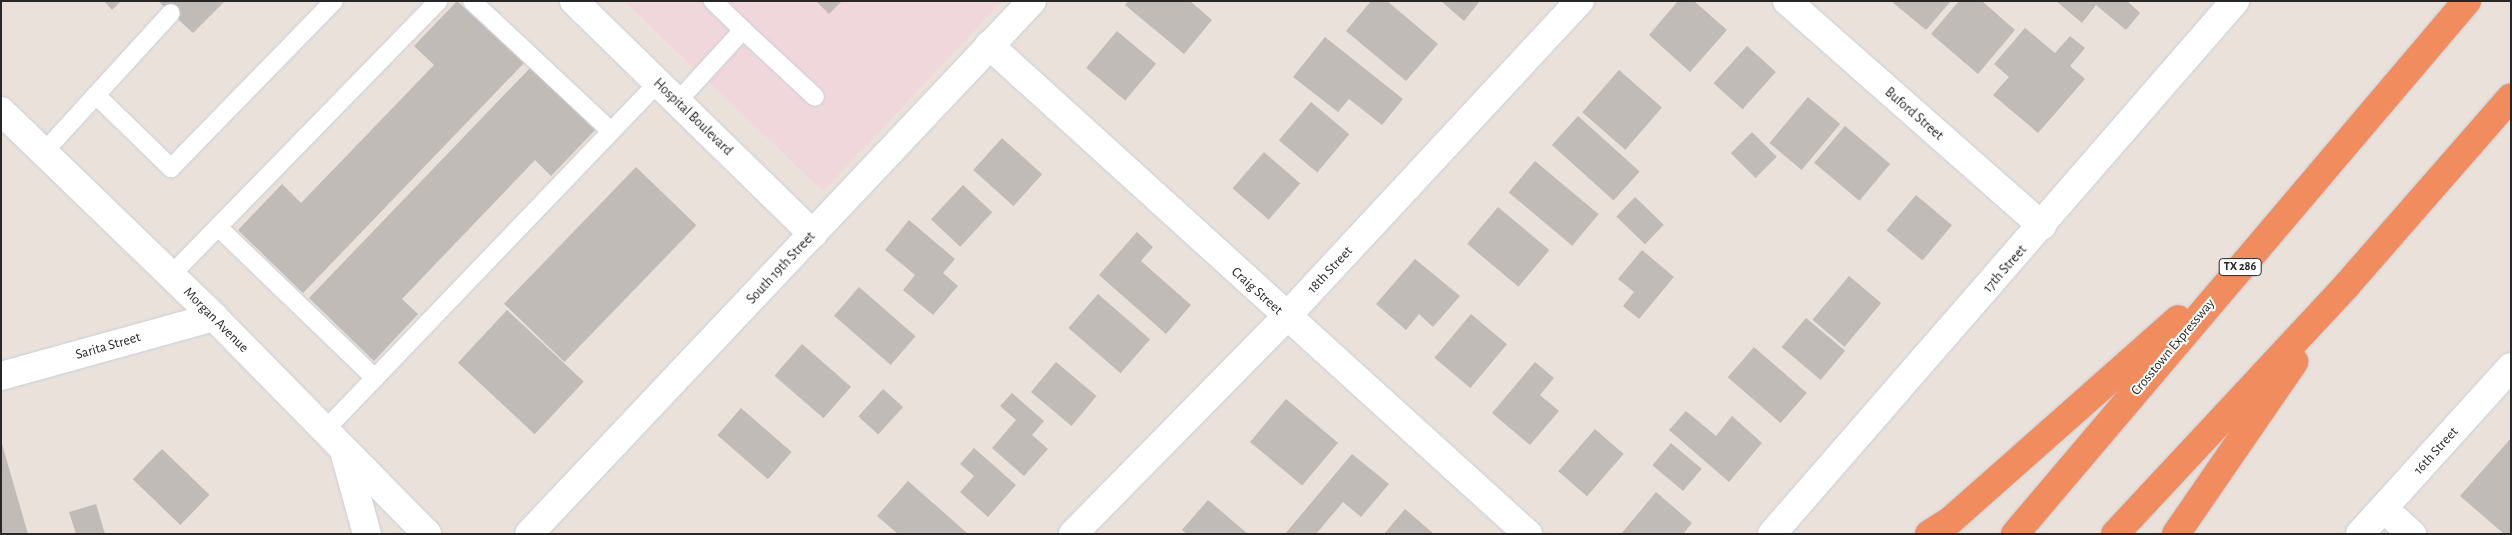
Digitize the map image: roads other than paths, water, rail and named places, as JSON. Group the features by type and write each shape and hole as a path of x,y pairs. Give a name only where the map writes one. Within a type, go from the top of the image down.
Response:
{"highway":[{"name":"Crosstown Expressway","path":"2015,534 2467,1"},
{"path":"2115,534 2347,285 2511,97"},
{"path":"1929,534 1951,520 2250,255"},
{"path":"2176,534 2347,285"}],"street":[{"name":"Hospital Boulevard","path":"574,1 813,234"},
{"name":"South 19th Street","path":"529,534 1032,1"},
{"name":"18th Street","path":"1073,534 1286,317 1580,1"},
{"name":"Buford Street","path":"1786,1 2042,226"},
{"name":"17th Street","path":"1772,534 2236,1"},
{"name":"Craig Street","path":"989,46 1286,317 1528,534"},
{"name":"Morgan Avenue","path":"1,110 214,316 427,534"},
{"name":"Sarita Street","path":"1,376 214,316"},
{"name":"16th Street","path":"2360,534 2511,367"},
{"path":"344,449 367,534"},
{"path":"2384,509 2412,534"}],"lane":[{"path":"96,95 171,168 334,1"},
{"path":"171,275 438,1"},
{"path":"472,1 611,131"},
{"path":"713,1 815,97"},
{"path":"44,152 171,13"},
{"path":"677,102 743,30"},
{"path":"325,430 658,83"},
{"path":"218,227 375,378"}]}
